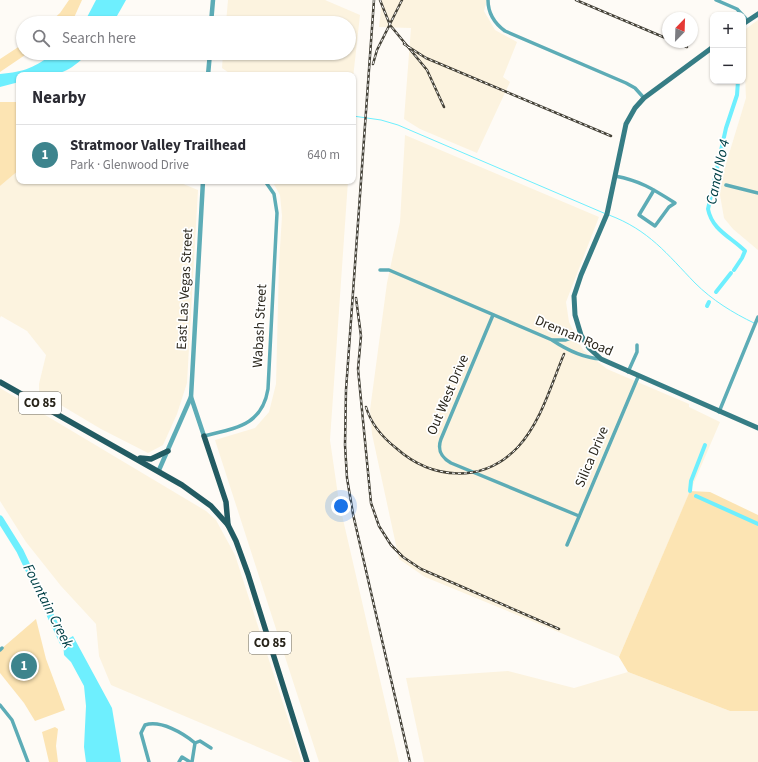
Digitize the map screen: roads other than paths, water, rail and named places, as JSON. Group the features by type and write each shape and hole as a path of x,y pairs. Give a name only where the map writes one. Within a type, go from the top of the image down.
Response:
{"main road":[{"path":"748,20 758,14"},
{"path":"601,359 589,348 581,335 575,315 575,290 609,206 626,124 635,108 644,98 712,48"},
{"name":"Drennan Road","path":"601,359 638,377 758,428"},
{"name":"CO 85","path":"0,382 159,470 205,501 228,525 236,541 248,574 307,762"},
{"path":"204,436 226,502 228,525"},
{"path":"136,458 151,459 168,451"}],"street":[{"path":"212,16 213,0"},
{"path":"488,0 492,18 498,26 505,31 626,83 635,88 644,98"},
{"path":"716,0 737,10 748,20"},
{"path":"208,72 209,60"},
{"path":"615,176 637,181 654,190 675,203 655,226 639,215 654,190"},
{"name":"East Las Vegas Street","path":"159,470 191,397 203,184"},
{"name":"Wabash Street","path":"204,436 236,428 250,421 259,413 265,401 268,389 277,213 274,194 267,184"},
{"path":"726,185 758,193"},
{"name":"Drennan Road","path":"380,270 389,270 552,340 562,347 589,358 601,359"},
{"name":"Out West Drive","path":"493,315 440,439 440,452 444,458 451,463 579,516"},
{"path":"719,412 758,317"},
{"path":"552,340 565,340 581,335"},
{"path":"628,372 636,352 636,345"},
{"name":"Silica Drive","path":"567,545 638,377"},
{"name":"East Las Vegas Street","path":"191,397 204,436"},
{"path":"0,705 12,720 28,762"},
{"path":"149,762 141,733 145,725 153,722 186,736 195,743"},
{"path":"195,743 200,741 211,748"},
{"path":"179,762 182,757 191,762 195,743"}],"water":[{"path":"96,0 126,0 117,16 88,16"},
{"path":"44,60 80,60 62,72 16,72"},
{"path":"16,72 16,83 0,87 0,74"},
{"path":"73,636 112,708 121,762 86,762 84,747 86,706 84,686 71,662 64,655 63,642"}],"waterway":[{"name":"Canal No 4","path":"734,270 745,251 718,228 710,216 708,209 726,128 737,95 738,84"},
{"path":"356,116 381,120 398,125 606,214"},
{"path":"609,215 623,221 646,235 708,295 738,315 754,323"},
{"name":"Canal No 4","path":"716,292 731,273"},
{"name":"Canal No 4","path":"707,306 709,302"},
{"name":"Canal No 4","path":"690,491 691,481 705,445"},
{"name":"Canal No 4","path":"696,496 758,524"},
{"name":"Fountain Creek","path":"0,519 20,551 63,642 69,649"}],"railway":[{"path":"374,0 346,390 345,445 347,478 353,514 410,762"},
{"path":"380,0 390,25 427,70 444,107"},
{"path":"373,64 377,50 402,0"},
{"path":"576,0 662,36"},
{"path":"404,44 426,58 611,136"},
{"path":"356,298 361,336 358,369 371,503 379,526 391,545 403,557 421,569 559,629"},
{"path":"366,407 374,425 382,435 410,459 425,467 441,472 474,472 489,467 504,459 518,447 526,437 545,403 564,354"}],"place":[{"name":"Stratmoor Valley Trailhead","path":"24,666"}]}
